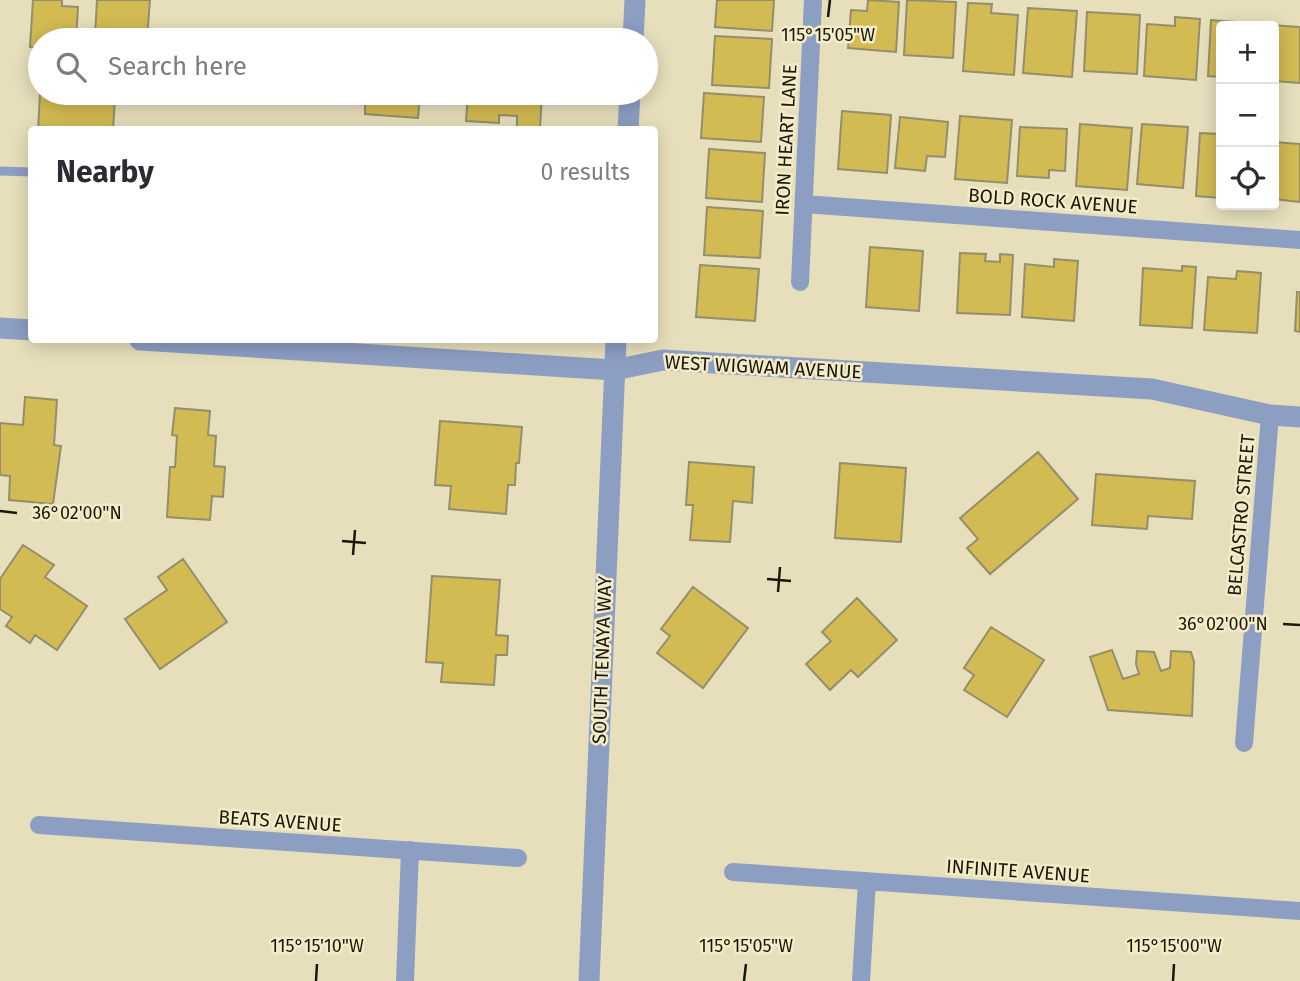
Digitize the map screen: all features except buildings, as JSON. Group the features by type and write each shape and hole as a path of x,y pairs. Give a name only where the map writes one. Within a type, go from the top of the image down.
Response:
{"street":[{"path":"634,28 635,0"},
{"name":"IRON HEART LANE","path":"800,282 813,0"},
{"path":"628,126 629,105"},
{"name":"BOLD ROCK AVENUE","path":"804,204 1300,240"},
{"path":"0,328 28,331"},
{"name":"WEST WIGWAM AVENUE","path":"187,343 614,370 663,360 1152,389 1270,415 1300,416"},
{"name":"SOUTH TENAYA WAY","path":"589,981 616,343"},
{"name":"BELCASTRO STREET","path":"1244,743 1270,415"},
{"name":"BEATS AVENUE","path":"39,825 518,858"},
{"path":"405,981 410,850"},
{"name":"INFINITE AVENUE","path":"733,872 1300,911"},
{"path":"861,981 867,881"}],"lane":[{"path":"0,171 28,172"}]}
